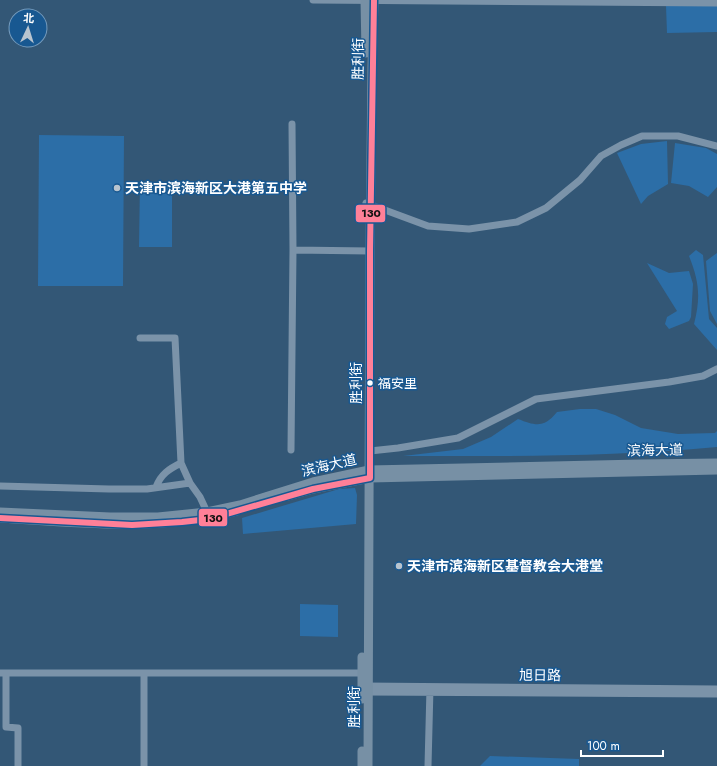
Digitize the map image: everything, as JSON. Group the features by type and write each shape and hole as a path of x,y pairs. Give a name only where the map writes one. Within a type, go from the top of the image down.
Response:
{"main road":[{"name":"胜利街","path":"365,0 368,203 365,689 368,766"},
{"name":"胜利街","path":"368,203 374,0"},
{"name":"胜利街","path":"367,475 370,451 368,251"},
{"name":"滨海大道","path":"0,512 134,518 183,516 240,504 313,482 367,475 717,463"},
{"name":"滨海大道","path":"0,518 132,525 209,519 367,475 717,470"},
{"name":"胜利街","path":"362,766 365,689"}],"street":[{"path":"313,0 717,3"},
{"path":"291,450 293,250 292,124"},
{"path":"368,203 428,226 469,229 517,222 546,208 580,180 601,156 642,136 678,136 717,146"},
{"path":"293,250 368,251"},
{"path":"140,338 176,338 181,463 190,483 200,497 207,512"},
{"path":"370,451 458,438 536,399 670,382 703,376 717,369"},
{"path":"156,487 159,479 165,472 181,463"},
{"path":"0,486 109,489 156,487 190,483"},
{"path":"18,766 18,728 6,727 3,673 365,673"},
{"path":"144,673 144,766"},
{"name":"旭日路","path":"365,689 717,689"},
{"path":"428,766 430,689"},
{"name":"旭日路","path":"430,689 717,694"}],"shaded area":[{"path":"666,6 717,6 717,32 667,33"},
{"path":"39,135 124,136 123,286 38,286"},
{"path":"667,141 668,184 648,196 641,204 617,153 641,144"},
{"path":"675,143 706,148 717,154 717,187 708,197 689,186 671,183"},
{"path":"140,182 172,182 172,247 139,247"},
{"path":"696,250 703,255 709,319 717,328 717,350 694,324 698,306 698,289 695,273 689,256"},
{"path":"717,253 717,324 710,311 706,261"},
{"path":"647,263 669,273 689,271 693,284 691,317 689,321 669,329 665,324 667,317 677,311"},
{"path":"580,409 596,409 615,415 641,428 678,434 715,433 717,431 717,447 639,453 521,456 403,456 463,449 491,437 518,419 539,424 548,421 557,412"},
{"path":"355,488 357,495 356,524 243,534 242,518 339,489"},
{"path":"300,604 338,605 338,637 300,636"},
{"path":"490,756 579,759 579,766 480,766"}],"transit line":[{"name":"130","path":"0,518 132,525 182,522 209,519 313,489 370,478 370,251 374,0"}],"place":[{"name":"天津市滨海新区大港第五中学","path":"117,188"},
{"name":"福安里","path":"370,383"},
{"name":"天津市滨海新区基督教会大港堂","path":"399,566"}]}
